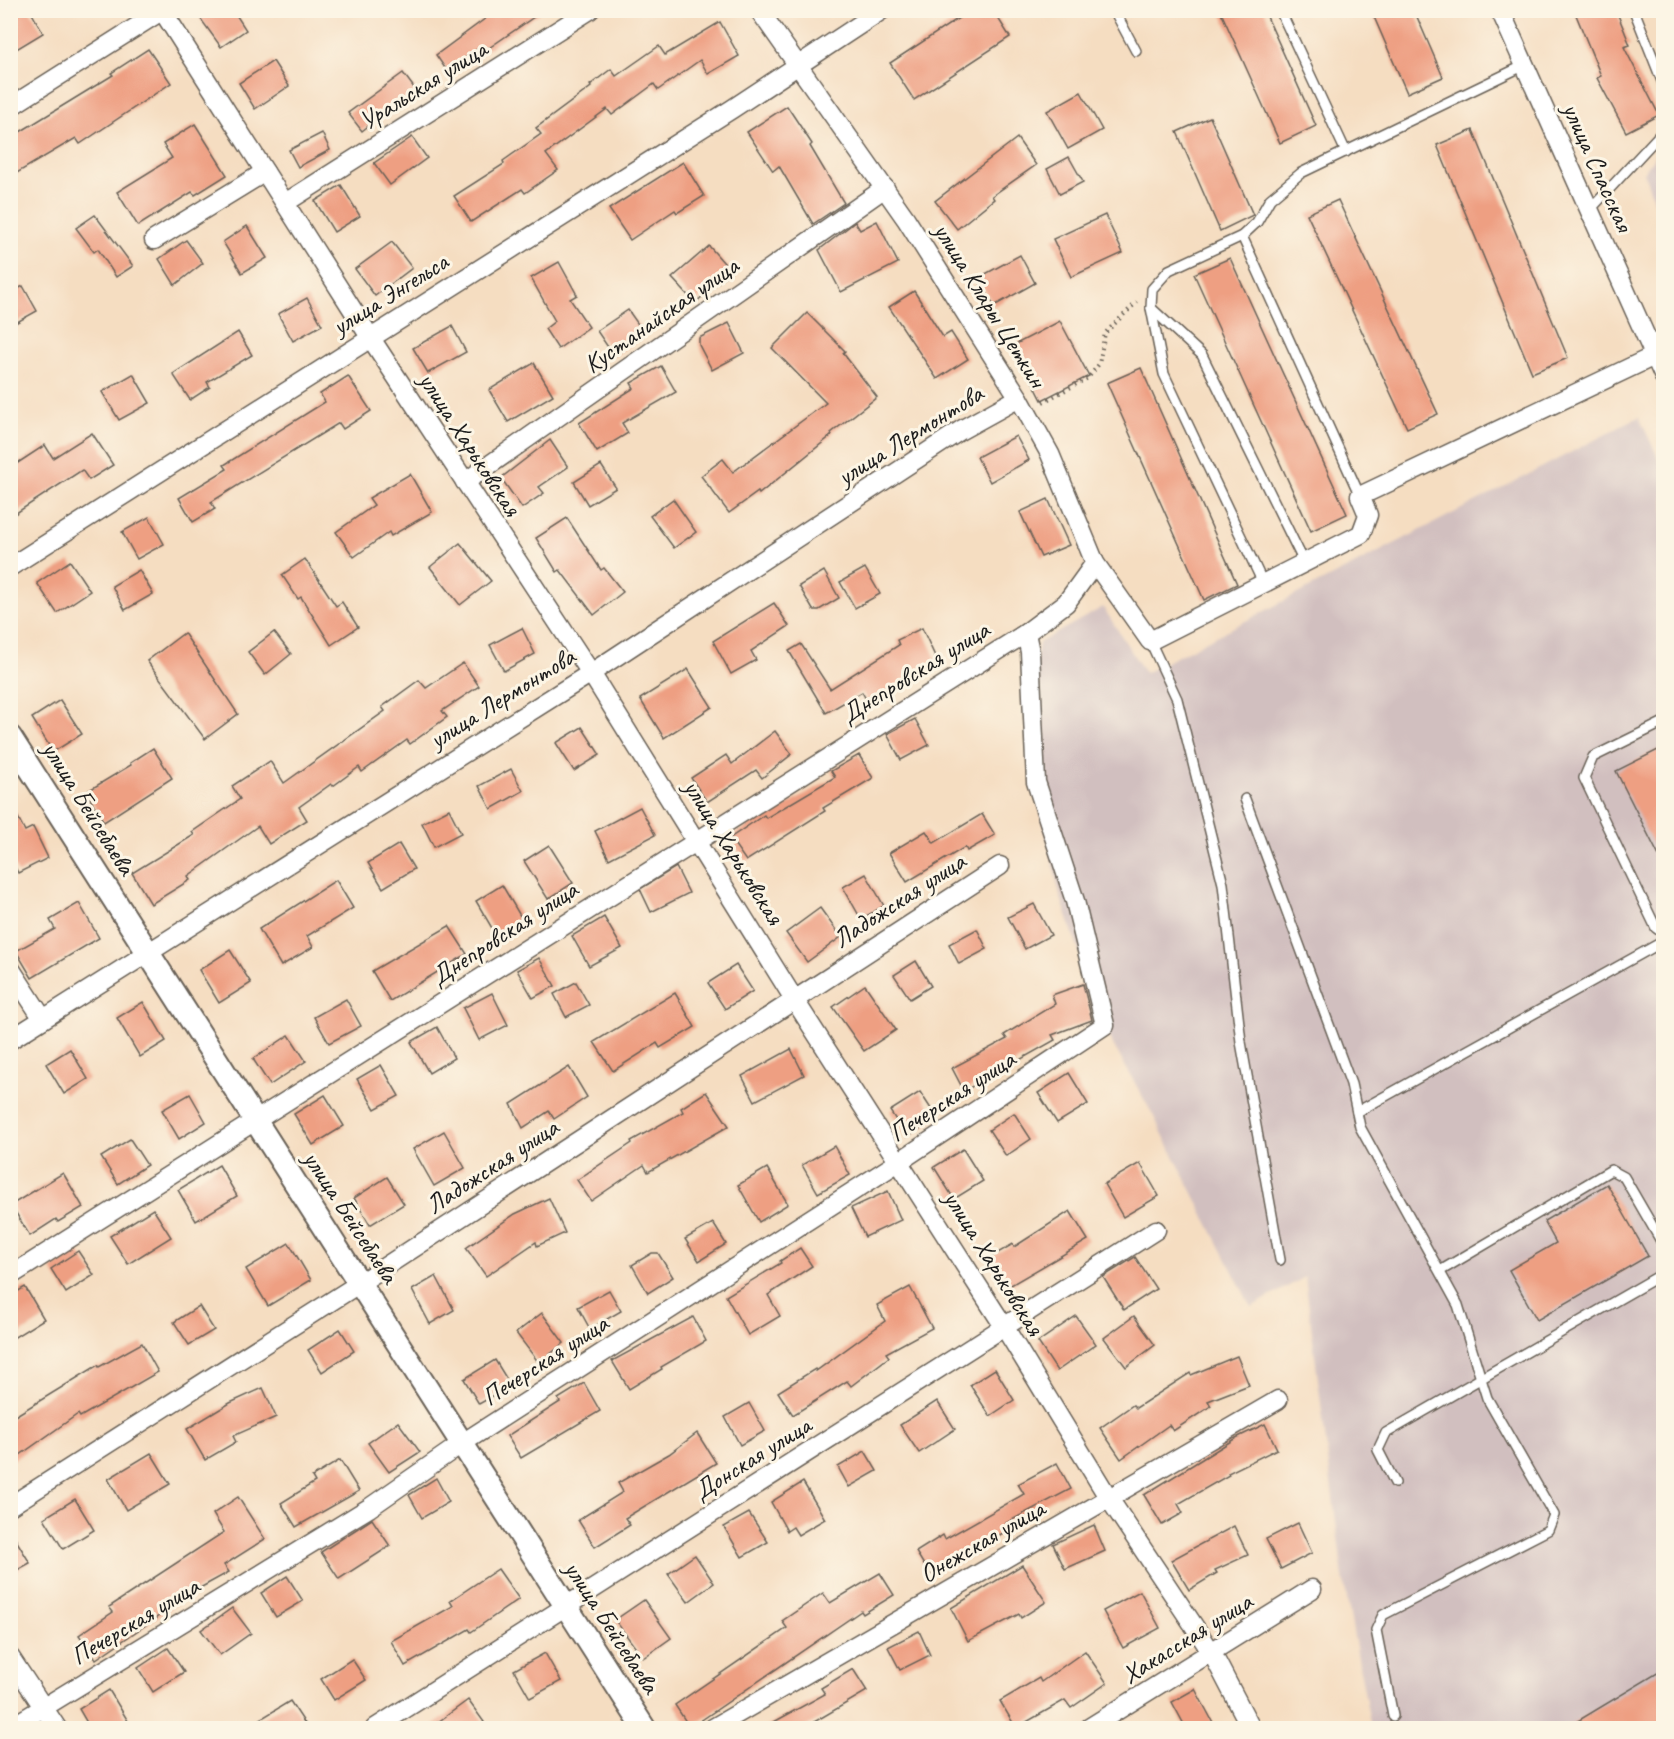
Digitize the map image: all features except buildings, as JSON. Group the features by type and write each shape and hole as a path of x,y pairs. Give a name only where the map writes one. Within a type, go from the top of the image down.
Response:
{"street":[{"name":"Уральская улица","path":"285,203 590,10"},
{"name":"улица Клары Цеткин","path":"759,10 885,188 1023,404 1050,454 1095,563 1150,641"},
{"name":"улица Энгельса","path":"10,567 369,337 732,109 882,10"},
{"name":"улица Спасская","path":"1500,10 1653,357 1664,377"},
{"name":"улица Харьковская","path":"163,11 369,337 591,673 794,999 1005,1328 1108,1497 1212,1653 1251,1728"},
{"path":"10,107 163,11"},
{"path":"154,240 265,172"},
{"name":"Кустанайская улица","path":"465,482 885,188"},
{"path":"1150,641 1361,534 1368,515 1360,496 1653,357"},
{"name":"улица Лермонтова","path":"10,1040 591,673 961,430 1023,404"},
{"name":"Днепровская улица","path":"10,1276 696,839 1026,633 1066,603 1095,563"},
{"name":"Печерская улица","path":"10,1728 369,1508 461,1444 1102,1028 1106,1020 1075,901 1036,782 1030,652 1026,633"},
{"name":"улица Бейсебаева","path":"10,737 360,1283 564,1608 644,1728"},
{"name":"Ладожская улица","path":"10,1506 360,1283 1000,866"},
{"path":"10,968 43,1020"},
{"name":"Донская улица","path":"375,1728 1156,1230"},
{"name":"Онежская улица","path":"713,1728 1278,1400"},
{"name":"Хакасская улица","path":"1089,1728 1312,1589"},
{"path":"10,1657 57,1728"}],"lane":[{"path":"1114,10 1136,51"},
{"path":"1280,10 1346,152"},
{"path":"1634,10 1664,86"},
{"path":"1263,583 1164,374 1151,308 1152,289 1169,270 1242,236 1257,222 1270,199 1301,173 1525,65"},
{"path":"1589,211 1664,130"},
{"path":"1242,236 1360,496"},
{"path":"1151,308 1202,355 1304,562"},
{"path":"1150,641 1177,699 1223,884 1241,1042 1280,1260"},
{"path":"1664,722 1593,757 1584,778 1656,928 1664,933"},
{"path":"1245,799 1351,1084 1360,1127 1458,1305 1487,1398 1554,1515 1548,1530 1383,1615 1376,1630 1393,1716"},
{"path":"1357,1112 1664,941"},
{"path":"1440,1271 1611,1170 1624,1177 1664,1246"},
{"path":"1653,1228 1664,1222"},
{"path":"1395,1484 1378,1450 1386,1433 1659,1276 1664,1262"}],"path":[{"path":"1023,404 1088,378 1099,364 1105,333 1152,289"}],"shaded area":[{"path":"1664,142 1663,225 1644,173"},
{"path":"1639,417 1664,470 1663,1728 1371,1728 1343,1577 1305,1277 1251,1307 1152,1113 1107,1034 1060,895 1033,779 1027,713 1039,643 1103,607 1145,673"}]}
